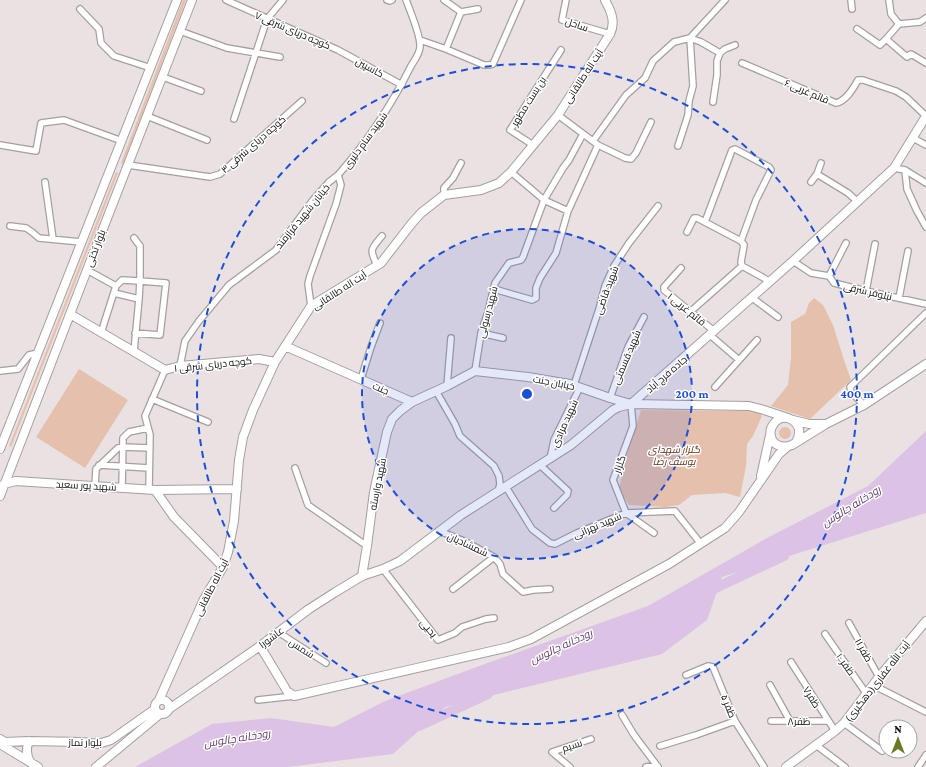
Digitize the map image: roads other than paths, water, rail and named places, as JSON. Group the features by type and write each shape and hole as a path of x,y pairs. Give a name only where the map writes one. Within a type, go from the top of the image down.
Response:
{"street":[{"name":"بلوار تختی","path":"0,449 177,0"},
{"name":"بلوار تختی","path":"0,496 192,0"},
{"name":"کوچه دریای شرقی ۷","path":"226,0 338,50"},
{"path":"234,120 267,19 283,0"},
{"path":"387,0 392,0"},
{"path":"406,0 420,40 489,65 493,64 521,0"},
{"path":"444,0 461,12 478,9"},
{"name":"ساحل","path":"566,0 562,20 610,34"},
{"name":"آیت اله طالقانی","path":"165,703 165,687 204,599 223,567 228,552 234,521 239,460 243,437 252,410 275,362 285,346 311,306 381,263 412,223 444,196 480,190 499,183 511,172 558,115 610,34 613,28 613,22 609,7 605,0"},
{"path":"678,146 688,115 689,101 693,86 690,38 724,0"},
{"path":"851,0 852,9"},
{"path":"889,0 891,14 899,24"},
{"path":"80,9 100,29 101,43 114,56 151,68"},
{"path":"446,50 461,12"},
{"path":"857,29 880,45 899,24 920,22 926,18"},
{"path":"180,31 227,48 280,57"},
{"path":"494,289 532,300 536,298 536,288 540,278 556,253 568,211 595,143 626,95 645,78 653,61 674,42 690,38 701,42 720,53"},
{"path":"886,39 907,57 911,54 926,63"},
{"name":"شهید سام دلیری","path":"311,306 308,284 336,204 341,185 338,175 355,156 374,130 402,85 420,49 420,40"},
{"path":"714,102 717,61 720,53 735,45"},
{"name":"کاسپين","path":"338,50 402,85"},
{"name":"بن بست مطهر","path":"533,145 510,130 560,50"},
{"name":"قائم غربی ۶","path":"742,63 836,103 840,102 851,92 858,80 863,80 896,91 926,116"},
{"path":"162,77 201,91"},
{"name":"کوچه دریای شرقی ۳","path":"127,168 210,176 220,174 302,101"},
{"path":"558,115 595,143 631,159 636,153 651,122"},
{"path":"147,116 207,140"},
{"name":"جاده فرج آباد","path":"362,576 400,561 462,515 571,445 613,410 631,404 793,261 894,168 926,116"},
{"path":"0,145 36,151 41,123 64,120 122,141"},
{"name":"شهید رسولی","path":"475,371 481,333 495,283 509,264 521,260 523,257 544,200 583,134"},
{"path":"913,138 926,145"},
{"path":"705,222 732,150 736,149 769,166 771,170 756,200 741,241"},
{"path":"444,196 444,188 453,178 461,163"},
{"path":"811,182 817,174 821,163"},
{"path":"112,166 127,168"},
{"path":"894,168 905,170 926,183"},
{"path":"905,170 907,189 926,227"},
{"path":"511,172 544,200 568,211"},
{"path":"817,174 848,193 858,202"},
{"name":"خیابان شهید فرازمند","path":"180,366 185,341 199,321 229,285 276,250 313,200 329,182 338,175"},
{"path":"45,182 53,239"},
{"name":"شهید قاضی","path":"577,386 605,286 614,266 629,243 658,206"},
{"path":"687,232 694,218 697,218 741,241 744,245 741,262 742,266"},
{"path":"10,226 26,228 39,238 82,242"},
{"path":"377,265 372,255 373,247 382,236"},
{"path":"134,238 140,246 140,300 134,351"},
{"path":"829,276 846,243"},
{"path":"866,291 875,244"},
{"path":"899,298 908,251"},
{"name":"نیلوفر شرقی","path":"793,261 811,273 829,276 834,283 926,304"},
{"path":"742,266 769,282"},
{"path":"690,312 742,266"},
{"name":"قائم غربی ۱","path":"681,268 664,286 664,290 690,312 738,360"},
{"path":"87,270 116,286"},
{"path":"101,333 116,286 122,280 166,283 160,335 135,333"},
{"path":"114,293 140,300"},
{"path":"751,297 778,317"},
{"path":"864,404 851,392 850,387 926,313"},
{"name":"کوچه دریای شرقی ۱","path":"70,314 165,370 180,366 259,360 275,362"},
{"name":"شهید قسمتی","path":"610,398 628,347 644,317"},
{"path":"362,379 380,323"},
{"path":"481,333 503,338"},
{"path":"447,386 451,338"},
{"path":"715,387 757,340"},
{"name":"جنت","path":"285,346 412,402"},
{"path":"0,371 18,369 29,355 38,353"},
{"path":"258,700 294,696 509,647 531,639 669,564 725,528 739,512 779,454 787,447 864,404 926,364"},
{"path":"165,370 145,416 150,435 149,468 152,489 174,517 223,567"},
{"path":"412,402 475,371"},
{"name":"خیابان جنت","path":"475,371 528,377 577,386 631,404"},
{"name":"شهید مرادی","path":"550,459 554,440 577,386"},
{"path":"436,391 455,424 460,436 494,466 499,476 500,484 498,492"},
{"path":"152,399 208,422"},
{"name":"شهید وارسته","path":"362,576 368,546 374,492 387,432 392,419 412,402"},
{"path":"631,404 749,406 809,424 826,424"},
{"name":"گلزار","path":"626,513 613,480 633,426 631,404"},
{"path":"767,411 772,426"},
{"path":"760,481 770,431 774,422 783,418 791,419 799,428 799,438 796,442"},
{"path":"122,488 123,438 129,432 148,428"},
{"path":"770,435 778,446 787,447"},
{"path":"95,486 96,469 118,448 150,448"},
{"path":"99,465 149,468"},
{"path":"540,465 568,491 567,495 554,508"},
{"path":"295,468 308,505 368,546"},
{"path":"9,471 11,478 16,481"},
{"name":"شهید پور سعید","path":"4,484 16,481 122,488 237,489"},
{"name":"شهید تهرانی","path":"506,487 532,529 550,543 555,544 577,533 626,513 675,511 701,544"},
{"path":"626,513 654,533"},
{"name":"شمشادیان","path":"439,531 464,541 494,557 500,564 503,574 523,592 550,589"},
{"path":"453,589 494,557"},
{"name":"یحیی","path":"383,569 438,640 455,633 462,627 486,619 494,618"},
{"name":"عاشورا","path":"165,703 182,701 260,646 309,609 362,576"},
{"name":"ظفر ۱۱","path":"849,623 879,677"},
{"name":"آیت الله غفاری(دهگیری)","path":"786,767 844,723 879,677 925,624"},
{"name":"شمس","path":"278,632 326,663"},
{"name":"ظفر ۱۰","path":"825,634 866,693"},
{"path":"260,646 287,691 294,696"},
{"name":"ظفر۷","path":"791,662 834,731"},
{"name":"ظفر ۵","path":"686,675 708,666 713,667 734,721 764,767"},
{"path":"770,685 790,721"},
{"path":"873,685 926,712"},
{"path":"165,703 165,714 158,711 156,704 165,703"},
{"name":"بلوار نماز","path":"2,742 29,740 98,744 111,740 158,711"},
{"name":"بلوار نماز","path":"96,767 158,711"},
{"path":"622,715 634,735 657,766"},
{"path":"660,746 734,721"},
{"name":"ظفر۸","path":"771,722 828,721"},
{"path":"844,723 878,748"},
{"name":"نسیم","path":"570,767 552,752 590,739"},
{"path":"29,740 27,752 28,758 34,765"},
{"path":"2,742 34,765"},
{"path":"816,745 845,767"},
{"path":"918,767 926,756"},
{"path":"106,767 107,758"},
{"path":"646,767 657,766"}],"water":[{"path":"926,431 926,513 722,577 707,620 662,654 445,707 393,754 288,767 135,767 212,724 271,718 334,727 385,701 648,606 769,537 868,486"}],"waterway":[{"name":"رودخانه چالوس","path":"707,592 784,556"},
{"name":"رودخانه چالوس","path":"419,726 488,694"}],"park label":[{"name":"گلزار شهدای یوسف رضا","path":"674,454"}]}
